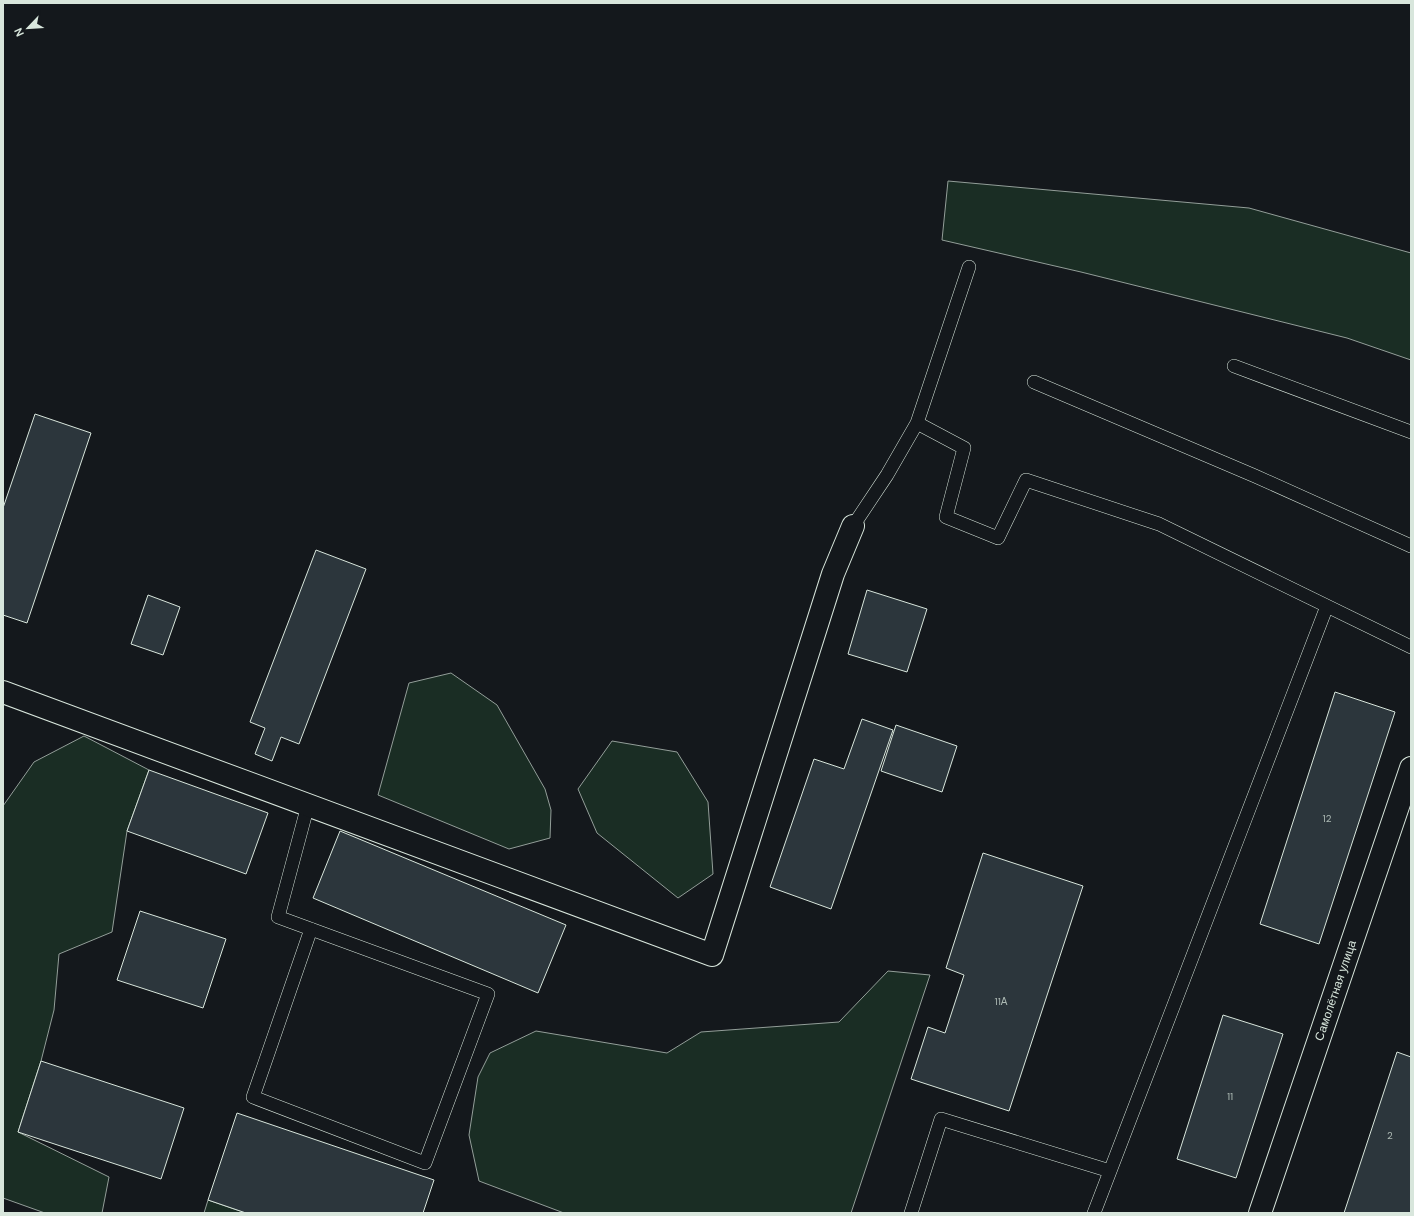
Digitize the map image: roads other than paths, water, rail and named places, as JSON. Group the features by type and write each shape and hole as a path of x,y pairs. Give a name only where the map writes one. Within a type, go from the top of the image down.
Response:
{"street":[{"path":"3,692 712,955 833,574 852,526"},
{"name":"Самолётная улица","path":"1260,1213 1411,768"}],"lane":[{"path":"852,526 887,474 917,423 969,267"},
{"path":"1234,366 1411,432"},
{"path":"1034,382 1255,476 1411,546"},
{"path":"917,423 964,448 946,517 998,538 1026,480 1159,524 1411,647"},
{"path":"1094,1213 1328,606"},
{"path":"308,805 278,917 311,929 488,994 426,1163 253,1098 311,929"},
{"path":"911,1213 941,1118 1110,1171"}]}
